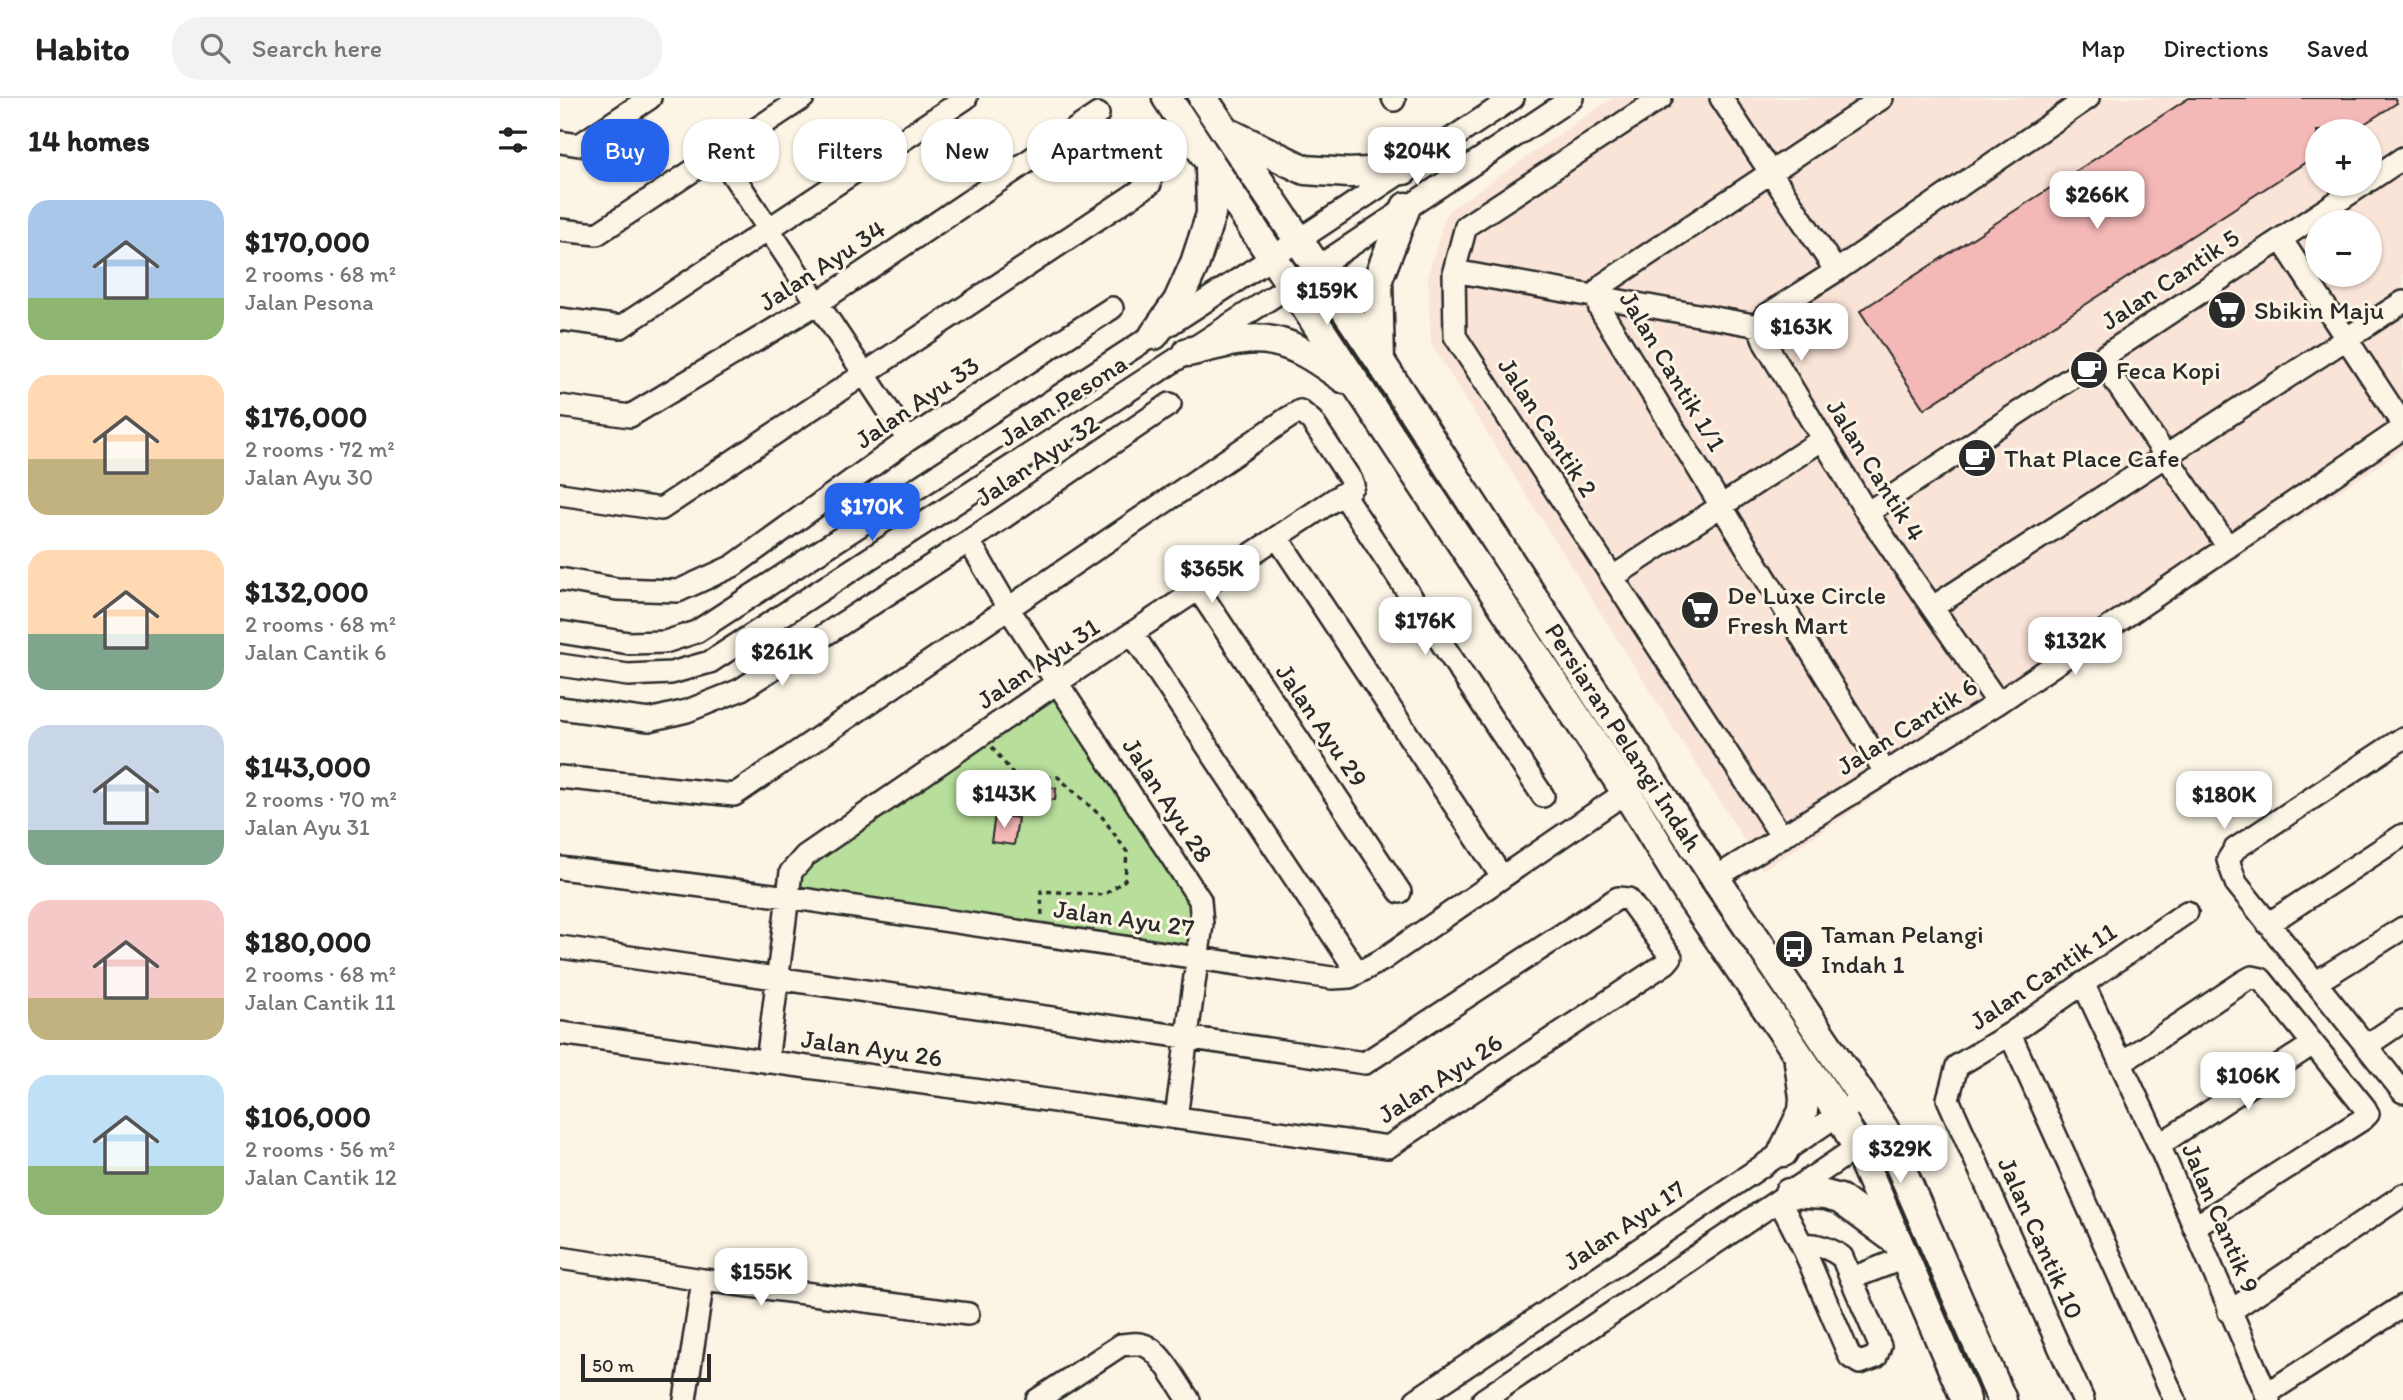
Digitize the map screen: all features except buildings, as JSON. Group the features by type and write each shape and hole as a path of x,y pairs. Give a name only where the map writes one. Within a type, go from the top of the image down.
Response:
{"main road":[{"name":"Persiaran Pelangi Indah","path":"1167,98 1626,792 1701,911 1839,1114 1857,1147 1966,1400"},
{"name":"Persiaran Pelangi Indah","path":"1203,98 1380,361 1715,878 1884,1129 2002,1400"},
{"path":"1223,130 1305,170 1349,173 1404,170"},
{"path":"1154,335 1178,300 1211,214 1210,165"},
{"path":"1380,361 1378,279 1406,207"},
{"path":"1188,352 1239,341 1273,340 1314,357 1356,386"},
{"path":"1701,911 1700,894 1703,886 1715,878"},
{"path":"1783,1152 1803,1111 1804,1098 1798,1056"},
{"path":"1784,1196 1825,1195 1840,1199 1900,1250"}],"street":[{"path":"560,142 579,145 650,98"},
{"path":"772,119 803,98"},
{"path":"560,319 621,327 966,98"},
{"name":"Jalan Pesona","path":"560,632 629,643 665,642 696,632 1513,98"},
{"name":"Jalan Pesona","path":"560,665 628,676 671,673 710,662 1291,285 1572,98"},
{"name":"Jalan Cantik 2","path":"1661,98 1466,226 1454,271 1455,336 1782,837"},
{"path":"1721,98 1836,271"},
{"name":"Jalan Cantik 1/1","path":"1882,98 1604,284 1596,295 1600,309 1885,772"},
{"path":"1454,271 1759,327 1765,316 1836,271 2059,106 2088,98"},
{"name":"Jalan Ayu 34","path":"560,406 630,416 818,303 1098,114"},
{"path":"2382,172 2403,158"},
{"path":"560,230 597,234 683,178"},
{"path":"738,182 908,440"},
{"path":"560,494 661,509 1150,184"},
{"name":"Jalan Cantik 5","path":"1867,513 2346,196"},
{"path":"2281,239 2403,426"},
{"path":"1933,607 2403,302"},
{"name":"Jalan Ayu 33","path":"560,579 617,589 678,591 733,566 908,440 1112,308"},
{"name":"Jalan Cantik 4","path":"1759,327 1765,343 1867,513 1998,703"},
{"path":"2100,359 2228,547"},
{"name":"Jalan Ayu 32","path":"561,713 649,720 687,711 740,690 969,541 1170,404"},
{"path":"560,777 734,795 1300,411 1312,421 1351,480 1353,485 1346,491 1543,796"},
{"name":"Jalan Cantik 6","path":"1715,878 1998,703 2403,426"},
{"path":"1612,576 1823,439"},
{"name":"Jalan Ayu 31","path":"767,1062 791,872 805,856 1058,682 1346,491"},
{"path":"1277,537 1502,877"},
{"name":"Jalan Ayu 28","path":"969,541 1008,608 1200,900 1202,924 1196,957"},
{"name":"Jalan Ayu 29","path":"1198,589 1400,892"},
{"path":"1132,633 1358,973"},
{"path":"2403,738 2235,849 2228,860 2236,883 2403,1092"},
{"name":"Jalan Ayu 27","path":"560,868 788,897 1332,978 1350,977 1382,960 1626,792"},
{"path":"2268,924 2403,835"},
{"name":"Jalan Ayu 26","path":"560,1033 1388,1147 1666,963 1671,957 1628,899 1618,898 1365,1063 1186,1037"},
{"name":"Jalan Cantik 11","path":"1948,1099 1957,1066 2010,1034 2187,912"},
{"path":"2315,983 2403,929"},
{"path":"560,947 1186,1037"},
{"path":"1176,1118 1196,957"},
{"path":"2121,1063 2252,977 2261,979 2368,1114 2194,1227"},
{"name":"Jalan Cantik 9","path":"2083,983 2159,1145 2267,1397"},
{"path":"2366,1046 2403,1021"},
{"path":"2010,1034 2175,1400"},
{"path":"2159,1145 2314,1044"},
{"name":"Jalan Ayu 17","path":"1416,1400 1864,1097"},
{"name":"Jalan Cantik 10","path":"1948,1099 2082,1400"},
{"path":"1483,1400 1884,1129"},
{"path":"2229,1312 2403,1195"},
{"path":"1784,1196 1802,1245 1850,1357 1860,1363 1876,1357 1880,1346 1842,1257 1810,1244 1802,1245"},
{"path":"1852,1279 1900,1250"},
{"path":"560,1258 703,1280 968,1314"},
{"path":"685,1400 703,1280"},
{"path":"2267,1397 2403,1306"},
{"path":"1037,1400 1121,1345 1135,1343 1149,1347 1189,1400"}],"path":[{"path":"1000,758 1017,779 1058,777 1103,818 1127,852 1125,880 1104,895 1041,891 1042,934"}],"shaded area":[{"path":"1612,98 2403,98 2403,449 1763,870 1431,344 1428,274 1447,212"}],"green space":[{"path":"1056,692 1192,899 1195,923 1190,949 794,890 796,876 810,861"}],"place":[{"name":"Sbikin Maju","path":"2227,310"},
{"name":"Feca Kopi","path":"2089,370"},
{"name":"That Place Cafe","path":"1977,458"},
{"name":"De Luxe Circle Fresh Mart","path":"1700,610"},
{"name":"Taman Pelangi Indah 1","path":"1794,949"}]}
